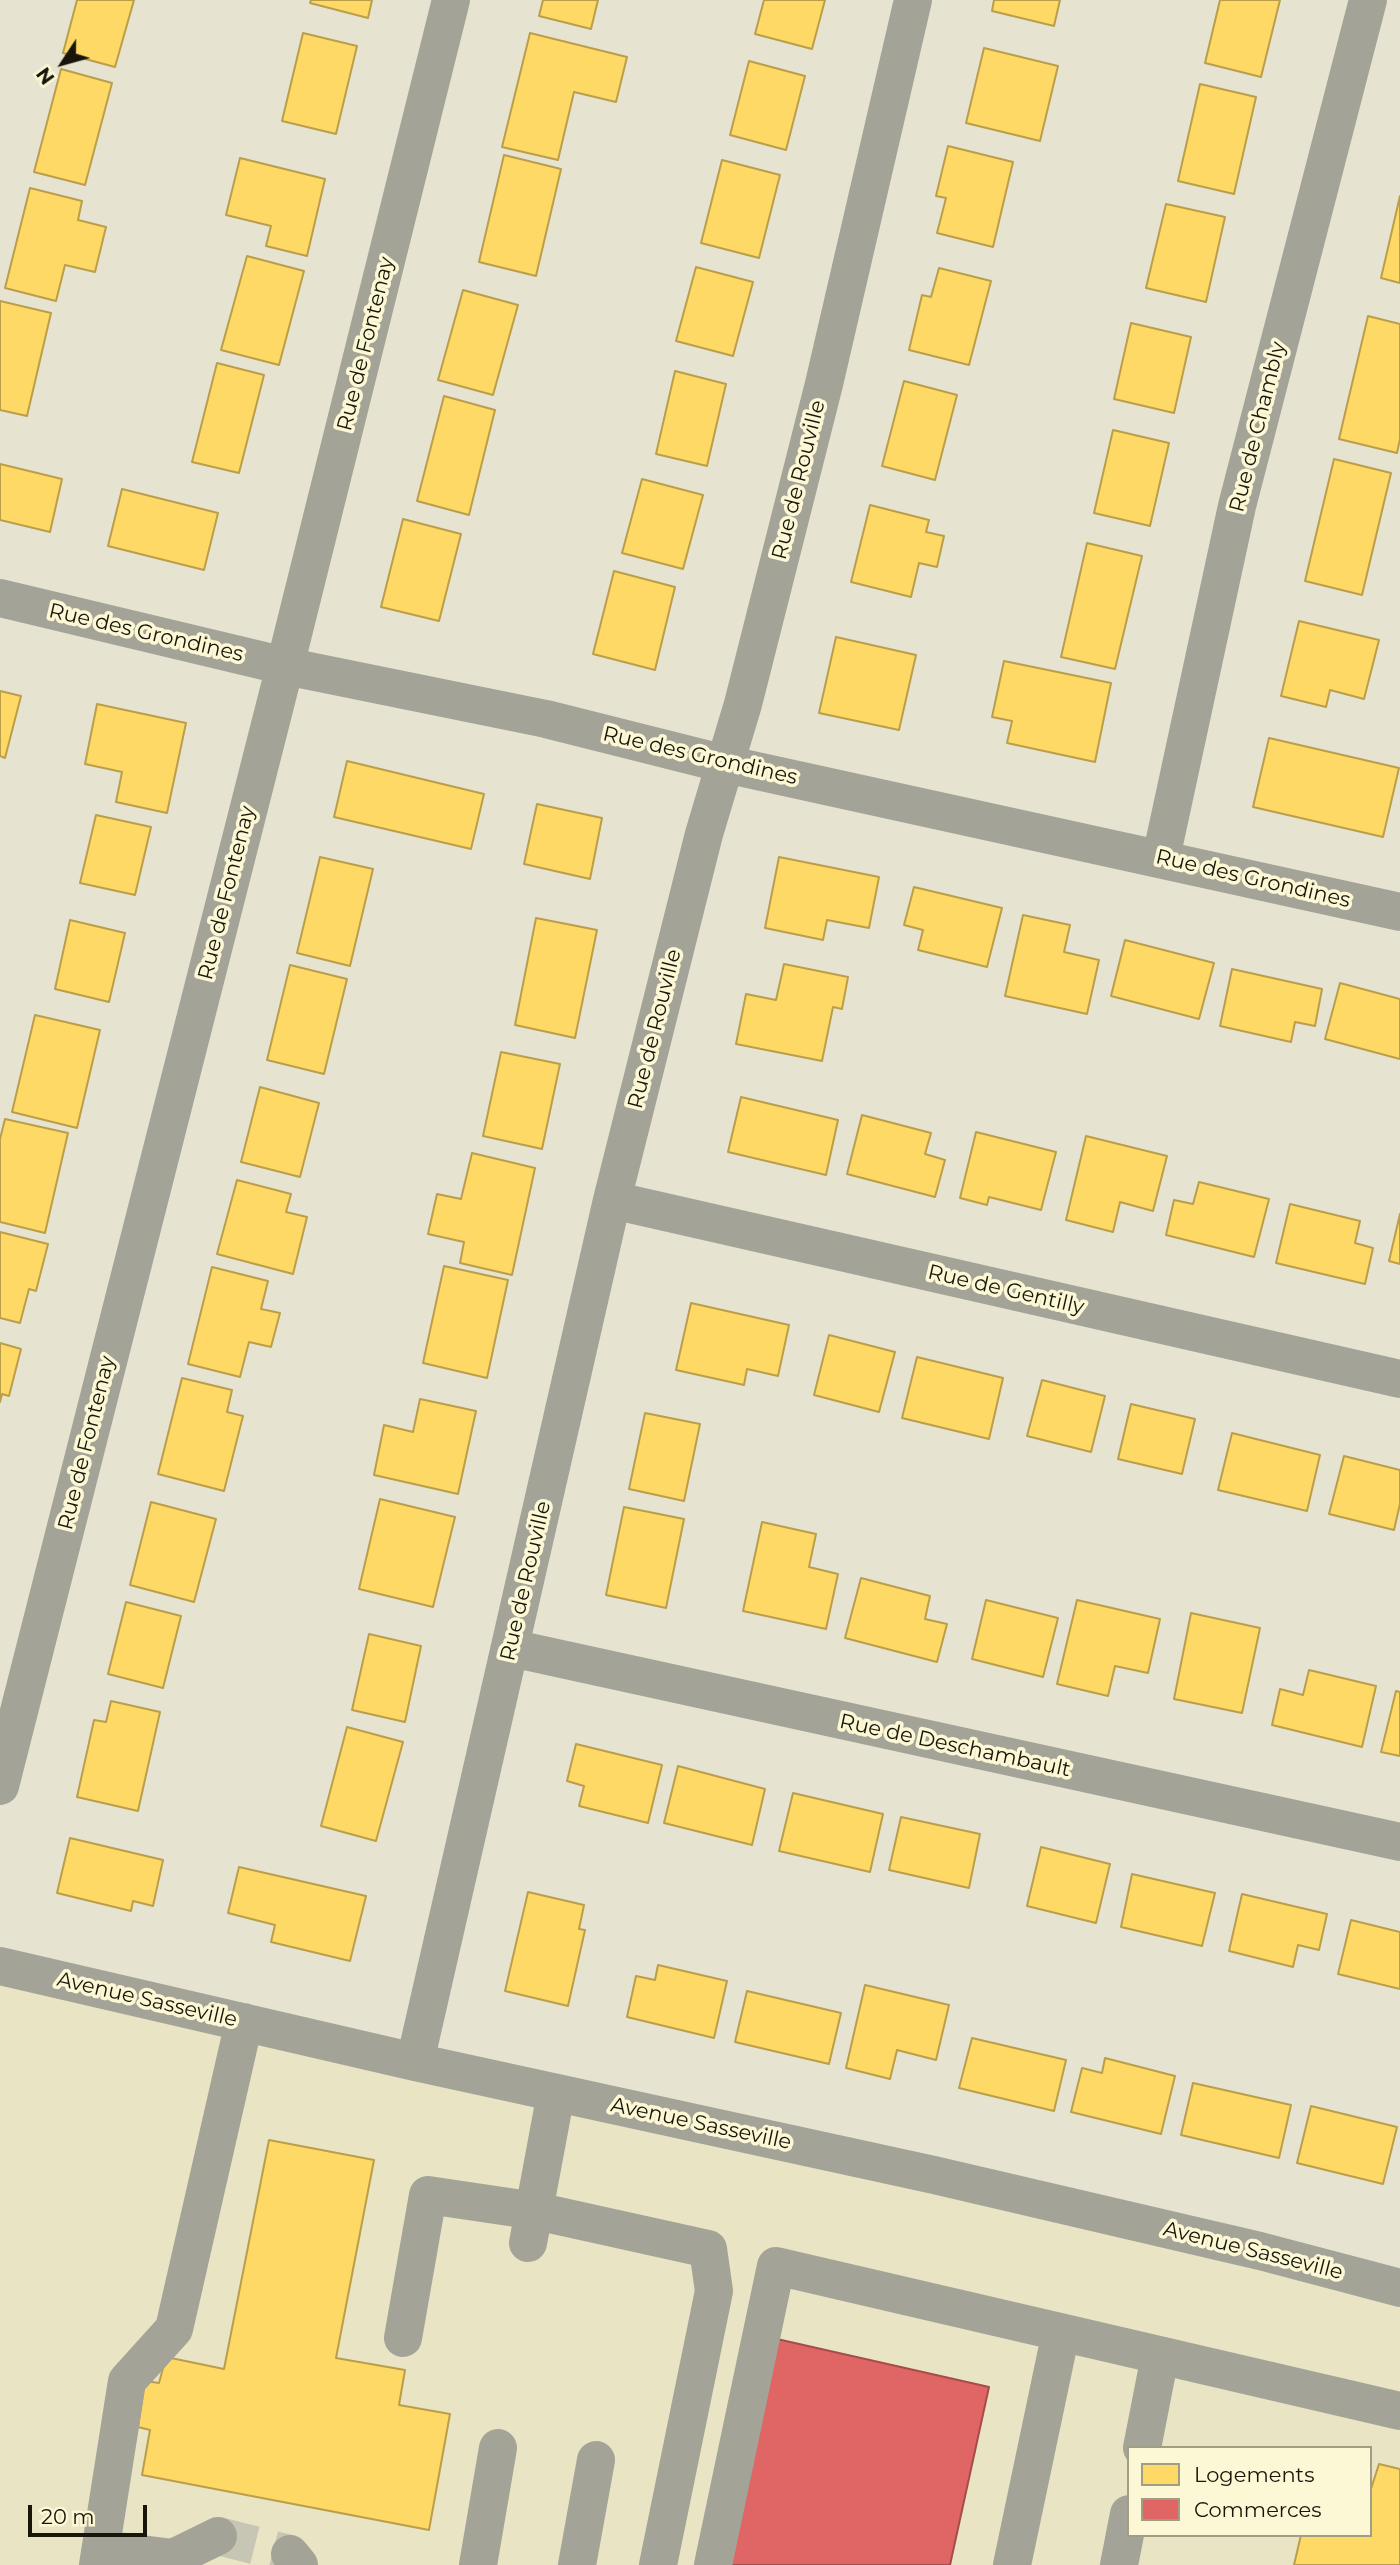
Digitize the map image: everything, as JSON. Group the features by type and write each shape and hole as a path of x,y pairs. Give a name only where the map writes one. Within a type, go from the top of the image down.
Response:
{"street":[{"name":"Rue de Fontenay","path":"0,1786 285,666 451,0"},
{"name":"Rue de Rouville","path":"415,2062 612,1200 704,834 743,704 824,384 913,0"},
{"name":"Rue de Chambly","path":"1161,858 1237,506 1368,0"},
{"name":"Rue des Grondines","path":"0,598 285,666 547,719 725,764 1400,912"},
{"name":"Rue de Gentilly","path":"612,1200 1400,1379"},
{"name":"Rue de Deschambault","path":"511,1648 1400,1842"},
{"name":"Avenue Sasseville","path":"0,1966 415,2062 934,2175 1260,2251 1400,2288"},
{"path":"218,2536 177,2561 100,2557 127,2381 174,2329 244,2022"},
{"path":"532,2227 556,2093"},
{"path":"403,2338 428,2195 532,2227 627,2247 708,2249 714,2291 658,2565"},
{"path":"713,2565 776,2266 1400,2411"},
{"path":"1012,2565 1060,2333"},
{"path":"1142,2446 1160,2356"},
{"path":"478,2565 498,2448"},
{"path":"577,2565 596,2460"},
{"path":"1119,2565 1127,2524"}],"shaded area":[{"path":"0,1966 1400,2288 1400,2565 0,2565"}],"building: Logements":[{"path":"77,0 134,0 115,67 63,53"},
{"path":"311,0 372,0 368,18 310,3"},
{"path":"543,0 598,0 591,29 539,16"},
{"path":"764,0 825,0 812,49 755,34"},
{"path":"994,0 1060,0 1054,26 992,11"},
{"path":"1220,0 1280,0 1261,77 1205,63"},
{"path":"303,33 357,46 336,134 282,121"},
{"path":"530,33 627,57 616,102 574,92 558,160 502,147"},
{"path":"984,48 1058,66 1040,141 966,123"},
{"path":"749,61 805,76 786,150 730,135"},
{"path":"61,69 112,83 85,185 34,172"},
{"path":"1200,84 1256,97 1234,194 1178,181"},
{"path":"948,146 1013,162 993,247 937,233 946,198 936,196"},
{"path":"504,155 561,169 536,276 479,262"},
{"path":"240,158 325,179 307,256 266,246 271,226 226,215"},
{"path":"722,160 780,175 759,258 701,243"},
{"path":"30,188 82,201 78,220 106,227 95,272 65,265 56,301 5,288"},
{"path":"1400,196 1400,283 1381,278"},
{"path":"1166,204 1225,217 1206,302 1146,288"},
{"path":"247,256 304,271 279,365 221,350"},
{"path":"696,267 753,282 733,356 676,341"},
{"path":"939,268 991,281 969,365 909,350 922,295 931,297"},
{"path":"463,290 518,305 493,395 438,380"},
{"path":"0,301 51,313 27,416 0,410"},
{"path":"1368,316 1400,324 1400,439 1397,453 1339,439"},
{"path":"1131,323 1191,337 1174,413 1114,399"},
{"path":"217,363 264,375 239,473 192,462"},
{"path":"675,371 726,384 707,466 656,454"},
{"path":"904,381 957,395 935,480 882,466"},
{"path":"444,396 495,410 469,515 417,501"},
{"path":"1113,430 1169,443 1150,526 1094,513"},
{"path":"1334,459 1391,473 1362,595 1305,581"},
{"path":"0,464 62,479 50,532 0,520"},
{"path":"642,479 703,495 683,569 622,553"},
{"path":"122,489 218,513 204,570 108,546"},
{"path":"870,505 929,520 926,532 944,536 937,567 919,563 911,597 851,582"},
{"path":"403,519 461,534 439,621 381,607"},
{"path":"1087,543 1142,556 1115,669 1061,657"},
{"path":"614,571 675,587 655,670 593,654"},
{"path":"1299,621 1379,640 1364,699 1330,690 1326,707 1281,696"},
{"path":"836,637 916,655 899,730 819,713"},
{"path":"1004,661 1111,683 1095,762 1007,743 1012,721 992,717"},
{"path":"0,691 21,696 5,758 0,756"},
{"path":"97,704 186,723 167,813 116,802 122,772 85,764"},
{"path":"1269,738 1399,768 1383,837 1253,807"},
{"path":"347,761 484,794 471,849 334,817"},
{"path":"537,804 602,818 590,879 524,864"},
{"path":"96,815 151,827 135,895 80,883"},
{"path":"320,857 373,869 350,966 297,953"},
{"path":"779,857 879,877 869,928 827,920 823,940 765,928"},
{"path":"914,887 1002,908 987,967 918,950 923,930 904,925"},
{"path":"1023,915 1070,925 1064,952 1099,960 1087,1014 1005,996"},
{"path":"536,918 597,930 575,1038 515,1025"},
{"path":"70,920 125,933 109,1002 55,989"},
{"path":"1125,940 1214,963 1199,1019 1111,996"},
{"path":"784,964 848,977 842,1009 833,1007 822,1061 736,1044 746,994 776,1000"},
{"path":"290,965 347,979 324,1074 267,1060"},
{"path":"1232,969 1322,989 1315,1026 1295,1022 1291,1042 1220,1026"},
{"path":"1340,983 1400,999 1400,1059 1325,1039"},
{"path":"35,1015 100,1030 77,1128 12,1112"},
{"path":"501,1052 560,1064 542,1149 483,1136"},
{"path":"260,1087 319,1103 300,1177 241,1162"},
{"path":"741,1097 838,1120 826,1175 728,1152"},
{"path":"862,1115 931,1133 925,1154 945,1160 935,1197 847,1174"},
{"path":"5,1119 68,1133 45,1233 0,1222 0,1139"},
{"path":"976,1132 1056,1152 1041,1210 989,1197 987,1205 960,1198"},
{"path":"1086,1136 1167,1156 1153,1211 1120,1202 1113,1232 1066,1220"},
{"path":"472,1153 535,1168 512,1275 460,1263 464,1242 428,1234 437,1194 461,1199"},
{"path":"237,1180 291,1194 286,1212 307,1217 293,1274 217,1254"},
{"path":"1199,1182 1269,1199 1254,1257 1166,1235 1174,1200 1193,1204"},
{"path":"1290,1204 1360,1221 1355,1243 1373,1248 1365,1284 1276,1263"},
{"path":"1400,1214 1400,1264 1389,1261"},
{"path":"0,1232 48,1244 36,1291 29,1289 20,1323 0,1318"},
{"path":"444,1266 508,1280 487,1378 423,1363"},
{"path":"212,1267 268,1281 261,1309 280,1313 271,1347 249,1342 240,1377 188,1364"},
{"path":"691,1303 789,1325 778,1376 747,1369 744,1385 676,1370"},
{"path":"829,1335 895,1352 879,1412 814,1395"},
{"path":"0,1343 21,1349 9,1396 2,1394 0,1402"},
{"path":"917,1357 1003,1378 989,1439 902,1418"},
{"path":"182,1378 232,1390 227,1412 243,1416 224,1491 158,1474"},
{"path":"1042,1380 1105,1396 1091,1452 1027,1436"},
{"path":"420,1399 476,1411 458,1494 374,1475 384,1425 413,1432"},
{"path":"1131,1404 1195,1419 1182,1474 1118,1459"},
{"path":"645,1413 700,1424 684,1501 629,1489"},
{"path":"1232,1433 1320,1455 1307,1511 1218,1490"},
{"path":"1344,1456 1400,1470 1400,1504 1394,1530 1329,1514"},
{"path":"380,1499 455,1517 433,1607 359,1589"},
{"path":"151,1502 216,1519 194,1602 130,1585"},
{"path":"624,1507 684,1519 666,1608 606,1595"},
{"path":"762,1522 816,1534 809,1567 838,1574 826,1629 743,1611"},
{"path":"861,1578 930,1596 925,1619 947,1624 937,1662 845,1638"},
{"path":"986,1600 1058,1618 1043,1677 972,1659"},
{"path":"1077,1600 1160,1619 1148,1673 1115,1666 1108,1696 1057,1684"},
{"path":"126,1602 181,1616 163,1688 108,1674"},
{"path":"1191,1613 1260,1628 1242,1713 1174,1699"},
{"path":"369,1634 421,1646 405,1722 352,1710"},
{"path":"1309,1670 1376,1686 1362,1747 1272,1725 1280,1689 1303,1695"},
{"path":"1396,1691 1400,1692 1400,1756 1381,1752"},
{"path":"111,1701 160,1712 138,1811 77,1797 94,1720 106,1722"},
{"path":"347,1727 403,1742 376,1841 321,1826"},
{"path":"576,1744 662,1765 648,1823 579,1806 584,1786 567,1781"},
{"path":"678,1766 765,1789 752,1845 664,1823"},
{"path":"793,1793 883,1814 870,1872 779,1851"},
{"path":"901,1817 980,1834 969,1888 889,1870"},
{"path":"70,1838 163,1860 153,1906 133,1901 131,1911 57,1893"},
{"path":"1041,1847 1110,1864 1096,1923 1027,1906"},
{"path":"239,1867 366,1896 350,1961 271,1942 275,1925 228,1913"},
{"path":"1132,1874 1215,1893 1202,1946 1121,1927"},
{"path":"528,1892 584,1905 579,1929 585,1930 568,2006 505,1991"},
{"path":"1242,1894 1327,1914 1319,1950 1298,1945 1293,1967 1229,1951"},
{"path":"1351,1920 1400,1932 1400,1989 1338,1974"},
{"path":"658,1965 727,1981 714,2038 627,2017 636,1976 655,1980"},
{"path":"865,1985 949,2005 936,2060 897,2050 890,2079 846,2068"},
{"path":"747,1991 841,2013 829,2064 735,2042"},
{"path":"972,2038 1066,2060 1054,2111 959,2088"},
{"path":"1105,2058 1175,2076 1161,2134 1071,2112 1082,2068 1102,2073"},
{"path":"1193,2083 1291,2105 1279,2158 1181,2135"},
{"path":"1311,2106 1397,2127 1383,2184 1297,2163"},
{"path":"269,2140 374,2160 336,2358 405,2370 399,2405 450,2414 429,2530 142,2475 150,2430 138,2427 145,2381 159,2383 166,2357 224,2369"},
{"path":"1379,2464 1400,2469 1400,2565 1294,2565 1301,2537 1372,2537 1372,2486"}],"building: Commerces":[{"path":"777,2339 989,2387 950,2565 725,2565"}],"tunnel":[{"path":"218,2536 290,2554"}]}
